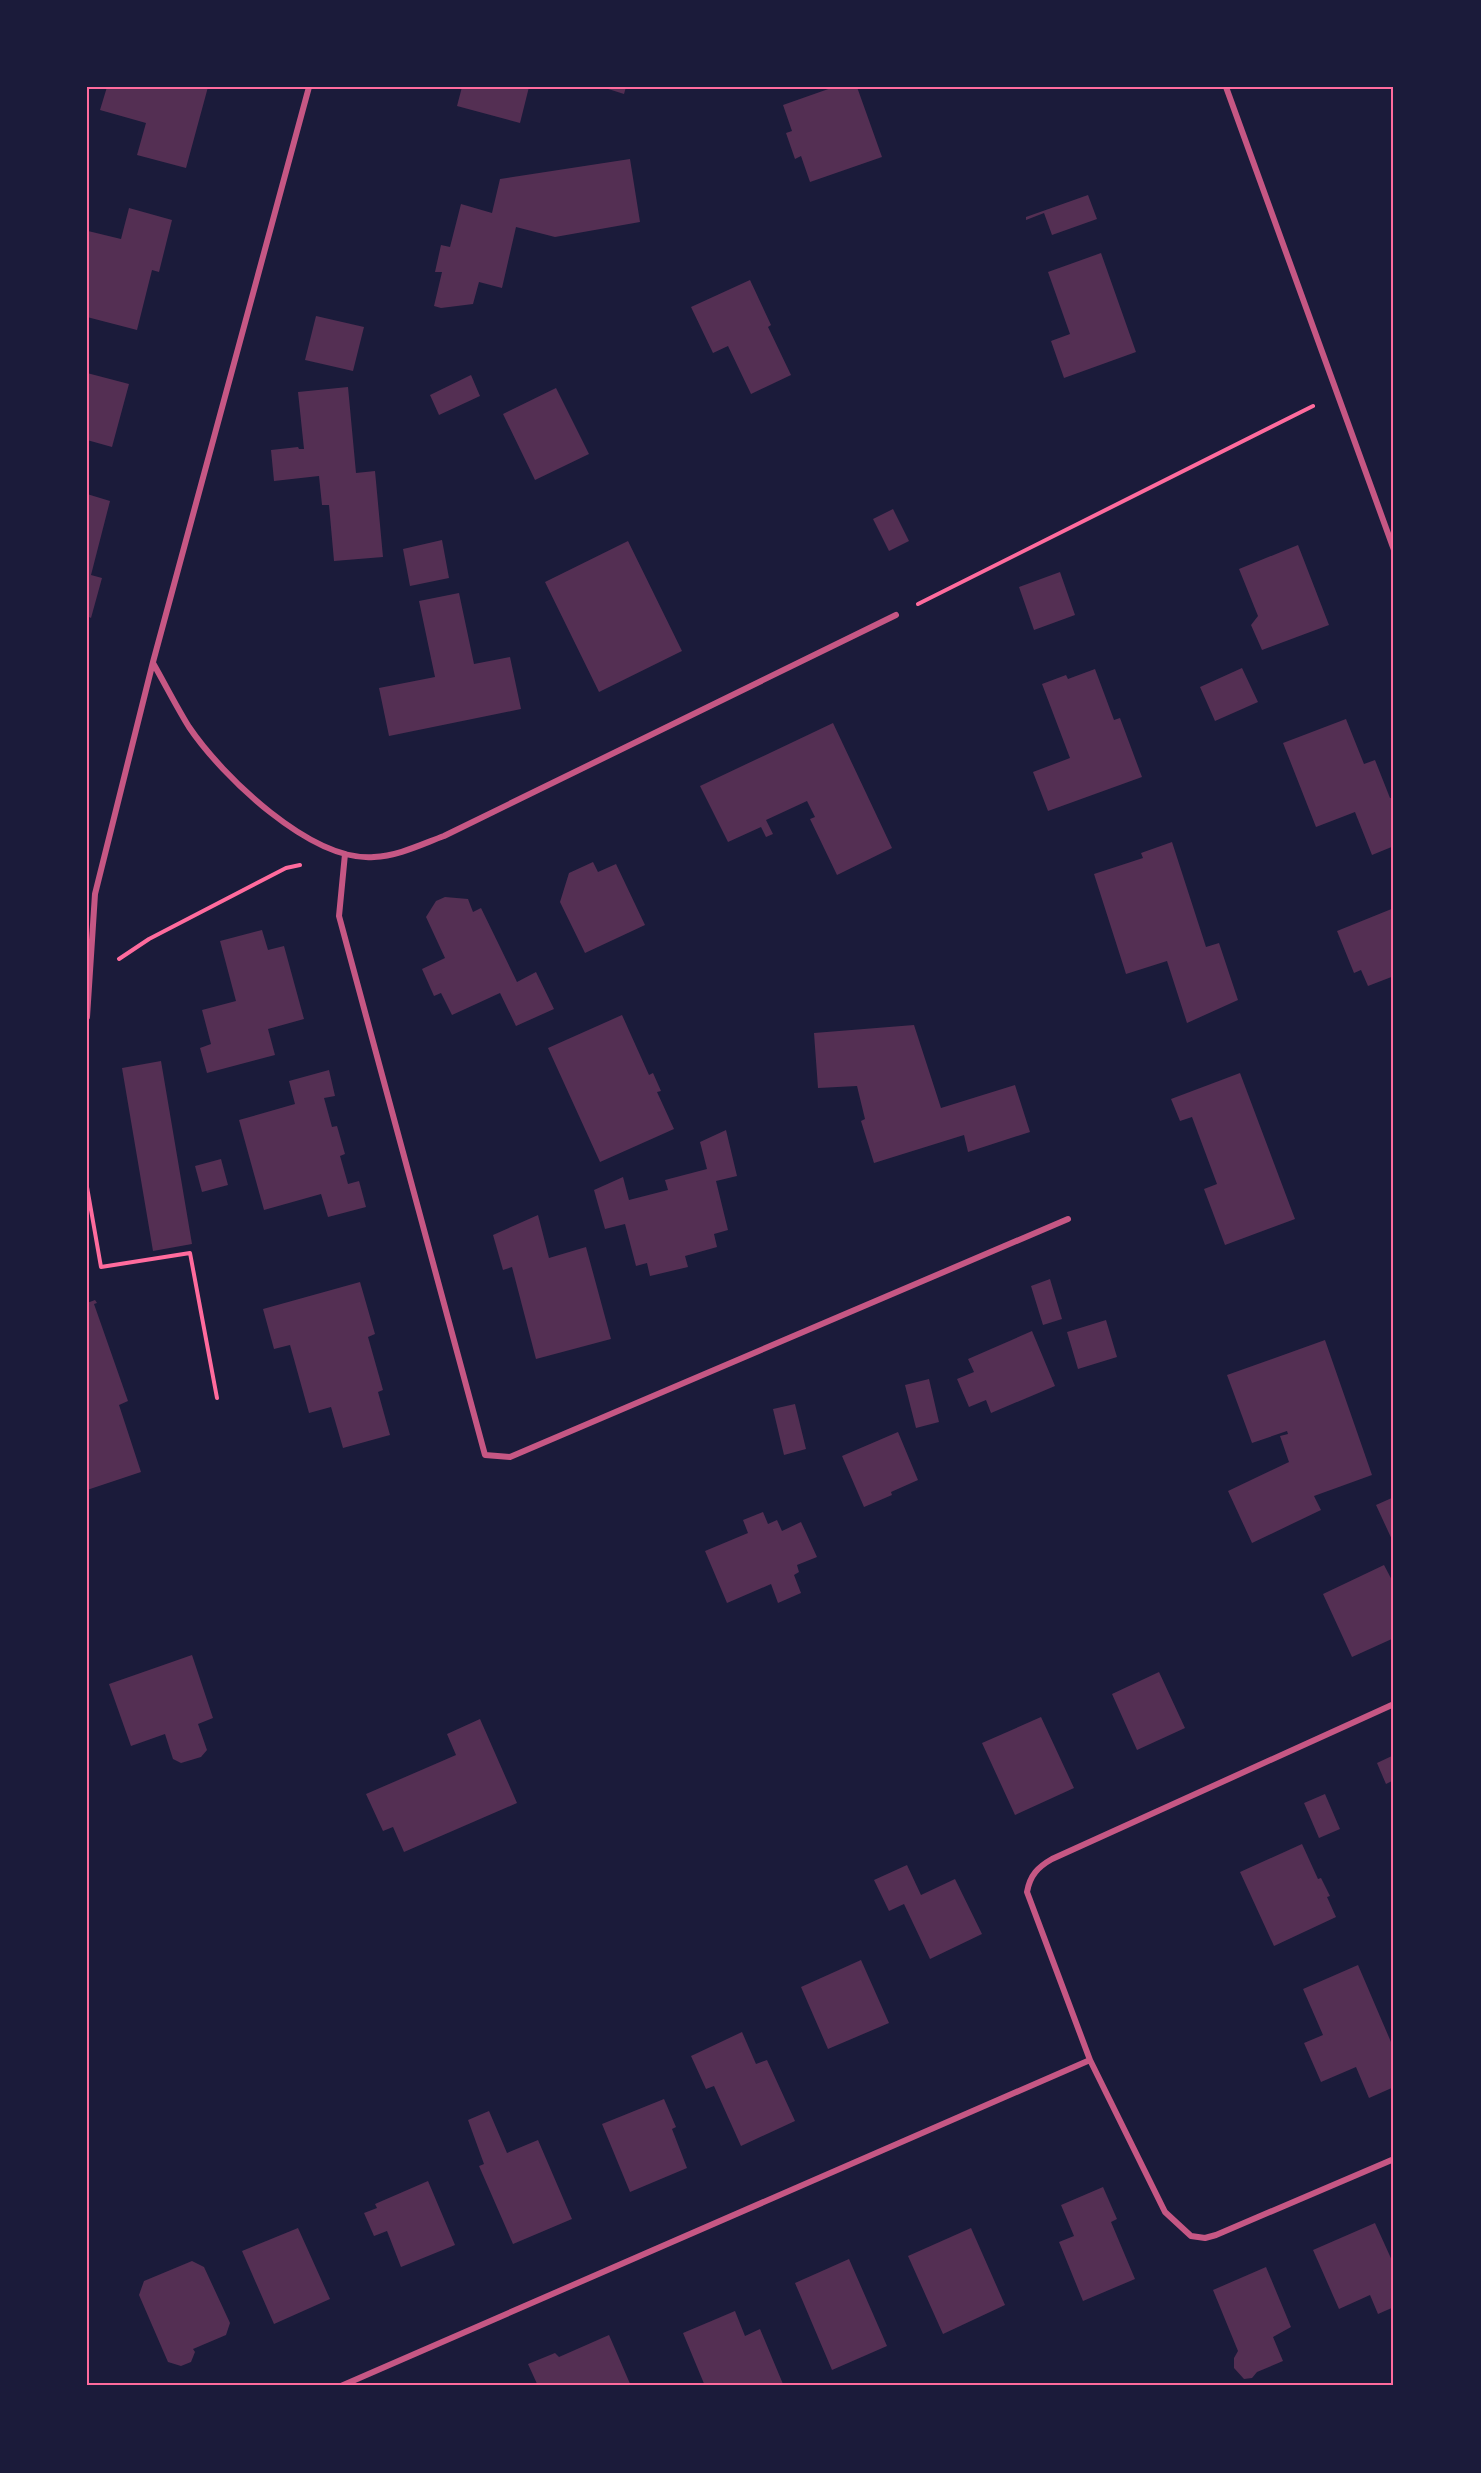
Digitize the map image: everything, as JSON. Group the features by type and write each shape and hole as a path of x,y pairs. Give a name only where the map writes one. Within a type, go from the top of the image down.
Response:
{"street":[{"path":"87,1017 95,894 153,662 309,87"},
{"path":"1226,87 1394,550"},
{"path":"153,662 190,728 225,771 268,810 307,839 345,854 374,857 405,851 444,836 896,615"},
{"path":"345,854 339,916 485,1455 510,1457 1068,1219"},
{"path":"1394,1704 1040,1866 1029,1879 1027,1892 1090,2060 1165,2212 1191,2236 1205,2238 1216,2235 1394,2159"},
{"path":"341,2386 1090,2060"}],"path":[{"path":"896,615 1337,394"},
{"path":"90,978 149,939 286,868 345,854"},
{"path":"87,1188 101,1267 190,1253 217,1398"}],"building":[{"path":"107,87 208,87 186,168 137,155 146,123 100,110"},
{"path":"462,87 529,87 520,123 457,106"},
{"path":"602,87 626,87 624,94"},
{"path":"834,87 857,87 882,157 810,182 801,156 795,159 786,133 792,131 783,105"},
{"path":"630,159 640,222 555,237 516,227 502,288 479,282 473,304 441,308 434,306 442,272 435,272 441,245 450,247 461,204 492,213 500,179"},
{"path":"1088,195 1097,219 1052,235 1044,213 1026,220 1026,217"},
{"path":"129,208 172,220 159,272 152,270 137,330 87,317 88,231 121,239"},
{"path":"1101,253 1136,352 1064,378 1051,341 1070,334 1048,272"},
{"path":"750,280 771,325 768,327 791,375 751,394 728,346 713,353 691,307"},
{"path":"316,316 364,327 353,371 305,360"},
{"path":"87,373 129,384 112,447 87,440"},
{"path":"471,375 480,396 439,415 430,395"},
{"path":"348,387 356,473 375,471 383,557 334,561 329,505 322,505 319,476 274,481 271,450 298,447 304,449 298,392"},
{"path":"556,388 589,454 535,480 503,414"},
{"path":"87,494 110,501 91,575 102,578 91,618 87,616"},
{"path":"893,509 909,541 889,551 873,519"},
{"path":"442,540 449,578 410,586 403,549"},
{"path":"628,541 682,651 599,692 545,582"},
{"path":"1298,545 1329,625 1262,650 1251,625 1258,616 1239,569"},
{"path":"1060,572 1075,615 1034,630 1019,587"},
{"path":"459,593 474,664 510,657 521,709 389,736 379,688 435,677 419,601"},
{"path":"1242,668 1258,702 1215,721 1200,687"},
{"path":"1095,669 1114,720 1120,718 1142,777 1048,811 1033,772 1070,758 1042,684 1066,675 1068,679"},
{"path":"1346,719 1364,764 1375,760 1390,798 1394,798 1394,846 1372,855 1355,812 1316,827 1283,743"},
{"path":"833,723 892,848 837,875 810,819 815,817 807,801 766,820 773,834 766,837 761,827 728,842 700,786"},
{"path":"1172,842 1206,947 1219,943 1238,1000 1187,1023 1167,961 1126,974 1094,874 1143,858 1141,853"},
{"path":"593,862 598,872 616,864 645,925 585,953 560,902 569,873"},
{"path":"445,897 468,899 473,912 481,908 517,982 536,972 554,1009 516,1026 500,993 452,1015 441,993 434,996 422,969 445,958 426,917 436,901"},
{"path":"1394,908 1394,976 1368,986 1361,970 1354,973 1337,931"},
{"path":"262,930 268,950 284,946 304,1019 268,1029 275,1055 207,1073 200,1048 211,1044 202,1010 236,1001 220,941"},
{"path":"622,1015 649,1075 653,1073 661,1091 657,1092 674,1129 600,1162 548,1048"},
{"path":"914,1025 941,1108 1015,1085 1030,1132 968,1152 964,1135 874,1163 861,1121 865,1119 857,1086 818,1088 814,1033"},
{"path":"161,1061 192,1244 153,1251 122,1068"},
{"path":"329,1070 335,1096 324,1098 332,1127 337,1126 345,1154 340,1156 348,1184 359,1181 366,1207 328,1217 321,1194 264,1210 239,1120 295,1104 289,1081"},
{"path":"1240,1073 1295,1219 1225,1245 1204,1189 1217,1184 1192,1117 1180,1121 1171,1099"},
{"path":"726,1130 737,1176 716,1181 728,1230 714,1234 717,1247 685,1256 688,1267 650,1276 647,1263 636,1266 625,1224 605,1229 594,1190 623,1177 629,1200 668,1190 665,1180 707,1169 700,1142"},
{"path":"221,1159 228,1185 202,1192 195,1166"},
{"path":"538,1215 549,1258 586,1247 611,1339 536,1359 512,1267 503,1270 493,1235"},
{"path":"1050,1279 1062,1319 1043,1325 1031,1286"},
{"path":"360,1282 375,1334 368,1337 383,1390 378,1392 390,1435 343,1448 331,1407 309,1413 290,1345 274,1349 263,1309"},
{"path":"95,1300 97,1303 94,1304 128,1401 119,1405 141,1472 87,1490 87,1303"},
{"path":"1106,1320 1117,1357 1078,1369 1067,1332"},
{"path":"1032,1331 1055,1386 991,1413 986,1400 969,1407 957,1379 974,1372 968,1359"},
{"path":"1325,1340 1372,1475 1314,1496 1321,1510 1252,1543 1228,1491 1289,1462 1280,1436 1288,1434 1287,1431 1252,1443 1227,1375"},
{"path":"929,1379 939,1422 916,1428 905,1385"},
{"path":"795,1404 806,1449 784,1455 773,1409"},
{"path":"898,1432 918,1480 864,1507 842,1456"},
{"path":"1394,1497 1394,1544 1376,1505"},
{"path":"763,1512 768,1524 777,1520 782,1531 801,1522 817,1557 797,1565 799,1572 794,1575 801,1593 778,1603 771,1584 727,1603 705,1551 748,1533 743,1520"},
{"path":"1384,1565 1394,1584 1394,1638 1352,1657 1323,1594"},
{"path":"192,1655 213,1718 198,1724 207,1750 201,1757 181,1763 173,1759 165,1734 131,1746 109,1684"},
{"path":"1159,1672 1185,1728 1137,1750 1112,1694"},
{"path":"1041,1717 1074,1788 1015,1815 982,1743"},
{"path":"480,1719 517,1803 404,1852 393,1827 383,1831 366,1794 456,1755 447,1734"},
{"path":"1394,1755 1394,1780 1386,1784 1377,1763"},
{"path":"1325,1794 1340,1829 1319,1838 1304,1803"},
{"path":"1302,1844 1318,1879 1321,1878 1330,1896 1327,1897 1336,1917 1274,1946 1240,1872"},
{"path":"907,1865 921,1895 955,1879 982,1934 930,1959 904,1904 889,1911 874,1880"},
{"path":"861,1960 889,2023 828,2049 801,1987"},
{"path":"1358,1965 1394,2049 1394,2087 1369,2098 1356,2067 1321,2082 1304,2043 1323,2035 1303,1989"},
{"path":"742,2032 756,2064 767,2060 795,2121 741,2146 714,2086 706,2089 691,2056"},
{"path":"664,2099 676,2127 672,2129 687,2168 630,2192 602,2124"},
{"path":"489,2111 507,2153 538,2140 572,2219 513,2244 479,2166 484,2164 468,2120"},
{"path":"428,2181 455,2245 401,2267 387,2231 374,2236 364,2213 377,2208 375,2204"},
{"path":"1103,2187 1117,2219 1111,2222 1135,2279 1083,2301 1059,2242 1074,2236 1061,2205"},
{"path":"1375,2223 1394,2265 1394,2307 1378,2314 1370,2295 1339,2309 1313,2250"},
{"path":"298,2228 330,2299 274,2324 242,2251"},
{"path":"971,2228 1005,2305 943,2334 908,2256"},
{"path":"849,2259 887,2346 832,2370 795,2283"},
{"path":"192,2261 204,2267 230,2323 226,2335 193,2349 195,2352 191,2362 181,2366 168,2362 139,2295 144,2281"},
{"path":"1266,2267 1291,2327 1273,2337 1283,2361 1257,2372 1252,2378 1244,2379 1234,2368 1234,2358 1238,2351 1213,2290"},
{"path":"735,2311 745,2336 760,2329 783,2384 779,2386 705,2386 683,2333"},
{"path":"609,2335 631,2386 538,2386 528,2364 555,2353 559,2357"}]}
